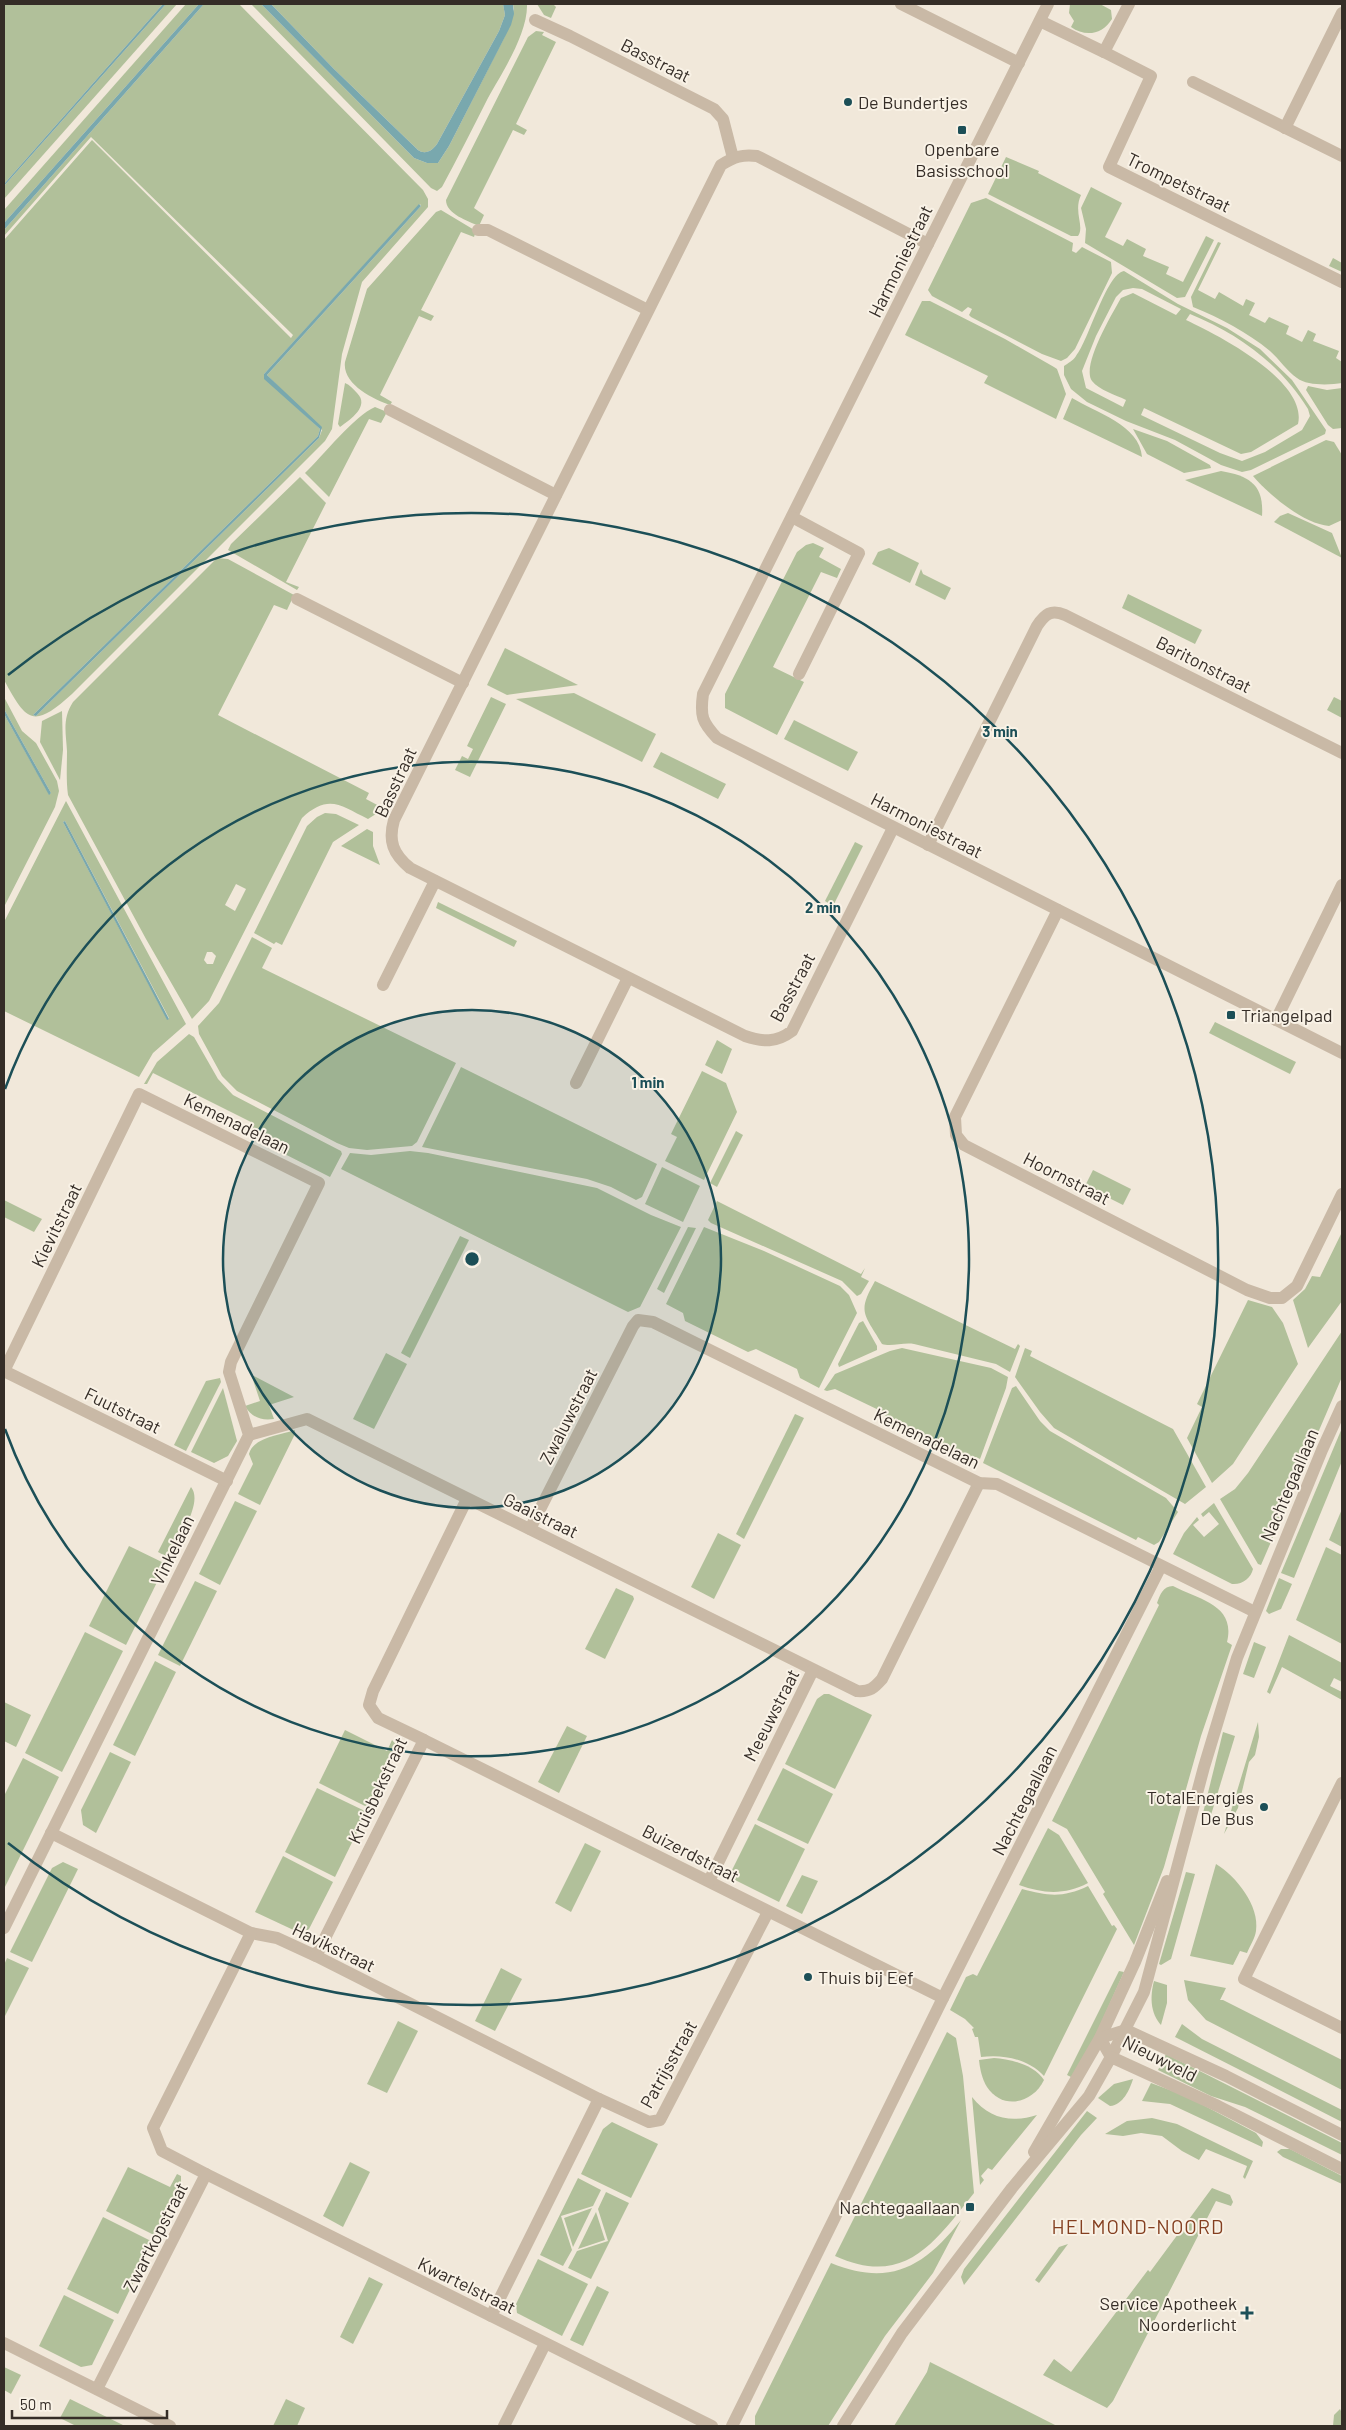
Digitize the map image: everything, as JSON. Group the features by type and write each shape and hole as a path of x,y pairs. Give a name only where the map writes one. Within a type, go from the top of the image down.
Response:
{"street":[{"path":"901,4 1020,63"},
{"name":"Harmoniestraat","path":"1048,4 703,694 701,709 704,725 717,738 1342,1053"},
{"path":"1040,21 1104,52 1130,4"},
{"path":"1285,128 1342,13"},
{"name":"Basstraat","path":"534,20 570,36 714,109 723,120 733,158 721,165 648,310 394,820 390,834 391,844 401,861 435,881 745,1036 771,1041 782,1038 792,1031 893,828"},
{"name":"Trompetstraat","path":"1104,52 1152,76 1110,167 1342,282"},
{"path":"1193,82 1342,156"},
{"path":"733,158 744,154 757,156 928,244"},
{"path":"478,230 488,230 648,310"},
{"path":"390,410 556,495"},
{"path":"792,517 859,553 799,674"},
{"path":"297,599 463,683"},
{"name":"Baritonstraat","path":"928,845 1037,626 1049,613 1056,611 1342,753"},
{"path":"382,985 435,881"},
{"path":"1276,1020 1342,885"},
{"name":"Hoornstraat","path":"1058,910 955,1117 956,1134 964,1145 1247,1290 1270,1298 1282,1298 1297,1286 1342,1194"},
{"path":"576,1082 628,978"},
{"name":"Kemenadelaan","path":"138,1094 320,1183 231,1362 229,1372 249,1435"},
{"name":"Kievitstraat","path":"4,1371 138,1094"},
{"name":"Kemenadelaan","path":"638,1320 653,1322 979,1483 997,1484 1255,1612"},
{"name":"Zwaluwstraat","path":"530,1529 633,1326 638,1320"},
{"name":"Fuutstraat","path":"4,1371 226,1481"},
{"name":"Nachtegaallaan","path":"843,2426 902,2333 1012,2188 1089,2096 1126,2030 1144,1992 1224,1699 1255,1612 1342,1406"},
{"name":"Gaaistraat","path":"249,1435 308,1419 813,1670"},
{"name":"Vinkelaan","path":"4,1928 249,1435"},
{"name":"Meeuwstraat","path":"708,1881 813,1670 857,1691 867,1692 875,1688 882,1679 979,1483"},
{"name":"Kruisbekstraat","path":"316,1956 424,1740 378,1718 369,1704 372,1691 467,1499"},
{"name":"Nachtegaallaan","path":"732,2426 943,1998 1161,1566"},
{"name":"Buizerdstraat","path":"424,1740 943,1998"},
{"path":"1342,1783 1244,1979 1342,2028"},
{"name":"Havikstraat","path":"51,1833 251,1933 277,1938 316,1956 599,2099"},
{"name":"Nachtegaallaan","path":"1012,2188 1100,2038 1135,1962 1186,1834"},
{"name":"Patrijsstraat","path":"599,2099 650,2122 660,2120 768,1912"},
{"name":"Zwartkopstraat","path":"97,2390 206,2174 162,2151 153,2128 251,1933"},
{"name":"Nieuwveld","path":"1342,2135 1226,2076 1126,2030 1100,2038 1111,2057 1218,2106 1342,2169"},
{"path":"491,2316 599,2099"},
{"name":"Kwartelstraat","path":"206,2174 712,2426"},
{"path":"4,2343 170,2426"},
{"path":"504,2426 545,2344"}],"green space":[{"path":"4,4 163,4 4,184"},
{"path":"166,4 177,4 4,199 4,186"},
{"path":"186,4 199,4 4,223 4,210"},
{"path":"204,4 239,4 423,190 428,199 428,207 362,282 342,354 332,429 325,441 72,694 59,705 39,716 36,716 32,716 25,712 4,680 4,240 92,140 291,338 293,335 91,137 4,236 4,230","holes":["420,204 421,206 267,375 322,430 319,438 36,716 33,715 318,436 320,429 264,377 264,374"]},
{"path":"251,4 261,4 414,158 427,163 438,163 449,146 504,38 514,9 513,4 527,4 519,40 507,65 442,187 437,191 431,188"},
{"path":"271,4 503,4 505,15 499,31 437,144 433,149 423,152 418,150 334,69"},
{"path":"537,4 553,4 556,7 551,18 544,15"},
{"path":"1070,4 1100,4 1111,10 1112,19 1103,28 1093,33 1076,30 1071,27 1074,21 1069,13"},
{"path":"536,31 544,32 542,35 556,42 516,124 527,130 524,135 513,130 474,208 484,215 479,226 454,213 447,205 446,200 528,37"},
{"path":"1006,157 1039,171 1038,173 1081,195 1078,207 1080,232 1078,236 1071,236 988,194"},
{"path":"1091,187 1122,203 1105,237 1123,246 1127,239 1146,249 1143,256 1169,267 1166,274 1183,282 1206,236 1214,240 1185,297 1177,298 1085,243 1086,229 1081,208"},
{"path":"986,198 1073,243 1072,251 1076,253 1082,247 1111,262 1112,273 1075,349 1067,358 1061,361 1042,354 971,317 969,315 972,309 968,307 962,312 932,296 928,290 971,203"},
{"path":"441,210 476,231 474,237 461,232 421,310 434,316 431,321 419,316 380,395 392,402 390,405 375,399 353,384 345,370 345,362 367,289 436,212"},
{"path":"1218,242 1221,243 1198,290 1215,299 1219,292 1243,306 1246,299 1255,303 1249,315 1265,323 1269,317 1289,326 1286,334 1302,342 1308,330 1316,334 1313,341 1339,351 1336,358 1342,362 1342,383 1319,384 1301,381 1270,351 1252,338 1223,321 1193,307 1191,297"},
{"path":"1333,258 1342,263 1342,272 1329,266"},
{"path":"1124,271 1178,304 1227,328 1260,349 1292,380 1326,430 1325,434 1251,470 1242,472 1221,465 1175,440 1126,421 1087,402 1071,389 1064,375 1064,366 1073,359 1081,348 1104,295 1117,275","holes":["1142,289 1181,309 1176,315 1133,293 1121,298 1094,352 1090,374 1092,381 1099,387 1126,400 1123,407 1086,388 1082,371 1096,336 1116,297 1123,290","1190,314 1241,341 1257,352 1285,378 1308,409 1310,416 1302,430 1265,452 1242,461 1220,453 1141,415 1144,408 1241,454 1251,452 1298,424 1297,408 1289,392 1275,376 1238,348 1186,320"]},
{"path":"922,301 930,301 1005,339 1057,369 1066,394 1056,419 984,383 988,376 905,335"},
{"path":"345,383 357,393 361,403 358,412 340,427 338,424"},
{"path":"1308,386 1327,390 1342,388 1342,428 1333,429 1328,425 1306,390"},
{"path":"1072,398 1104,414 1125,428 1139,446 1142,457 1063,419"},
{"path":"375,407 387,412 381,423 369,419 329,497 305,473 358,418"},
{"path":"1133,429 1167,441 1210,465 1211,468 1184,473 1147,454"},
{"path":"1326,440 1334,442 1342,455 1342,520 1329,526 1319,524 1298,514 1277,500 1253,476"},
{"path":"1221,471 1247,479 1258,489 1261,497 1262,516 1185,480"},
{"path":"300,477 326,503 286,582 299,587 297,590 228,550 231,544"},
{"path":"1288,513 1332,533 1342,558 1274,522 1280,516"},
{"path":"813,543 824,548 819,557 841,569 837,578 821,572 773,667 804,682 777,735 725,708 725,694 797,552 806,545"},
{"path":"889,548 919,563 910,583 872,564 878,552"},
{"path":"217,558 228,559 294,595 287,610 274,605 218,715 369,793 366,799 381,807 379,812 368,819 342,806 328,804 311,810 302,818 209,1001 192,1019 68,795 65,726 67,714 73,702","holes":["236,884 246,889 235,911 225,905","207,952 212,952 216,956 213,964 207,964 204,960"]},
{"path":"921,569 923,574 951,588 945,600 915,585"},
{"path":"1128,594 1202,630 1195,644 1122,608"},
{"path":"505,648 578,685 507,695 487,685"},
{"path":"574,693 656,734 642,762 516,699"},
{"path":"4,697 22,731 36,743 57,781 59,791 55,807 4,907 4,714 49,794 51,793 4,709"},
{"path":"491,697 506,704 470,777 455,770 462,756 468,759 473,749 467,746"},
{"path":"1334,697 1342,701 1342,718 1327,710"},
{"path":"62,711 63,750 60,780 40,742 42,721"},
{"path":"794,720 858,752 848,771 784,739"},
{"path":"661,752 726,784 718,799 653,767"},
{"path":"66,801 186,1024 153,1053 139,1077 4,1011 4,922","holes":["65,821 169,1018 167,1019 63,822"]},
{"path":"325,813 336,814 359,825 333,842 282,945 276,942 274,944 254,933 307,826"},
{"path":"367,829 373,832 373,846 380,865 341,846"},
{"path":"855,842 863,846 833,906 825,901"},
{"path":"438,902 517,941 514,947 436,908"},
{"path":"252,937 272,948 262,968 456,1063 417,1142 412,1146 367,1150 349,1148 237,1091 222,1076 199,1034 198,1026 219,1003"},
{"path":"1215,1022 1296,1062 1290,1074 1209,1033"},
{"path":"189,1034 194,1037 218,1079 233,1095 341,1151 342,1154 330,1177 247,1135 251,1122 153,1073 147,1084 144,1084 157,1062"},
{"path":"717,1040 732,1049 722,1074 705,1065"},
{"path":"461,1067 657,1164 642,1197 636,1200 611,1187 587,1179 422,1147"},
{"path":"702,1071 726,1083 737,1112 704,1180 665,1161 677,1137 671,1134"},
{"path":"736,1131 743,1135 717,1187 710,1183"},
{"path":"410,1151 428,1153 597,1188 651,1215 681,1227 640,1307 628,1312 341,1169 350,1153 371,1155"},
{"path":"662,1167 700,1186 683,1222 645,1204"},
{"path":"1093,1170 1131,1189 1123,1205 1085,1186"},
{"path":"4,1200 42,1219 34,1232 4,1217"},
{"path":"717,1201 861,1274 865,1268 861,1277 869,1281 861,1294 857,1296 842,1281 711,1223 708,1220"},
{"path":"688,1227 696,1228 664,1293 657,1289"},
{"path":"704,1227 764,1251 840,1286 849,1295 857,1313 819,1388 800,1378 797,1369 756,1349 748,1352 685,1321 683,1313 666,1304"},
{"path":"1342,1232 1342,1301 1308,1348 1293,1300 1305,1289 1312,1276 1320,1277"},
{"path":"460,1236 469,1240 410,1358 401,1353"},
{"path":"875,1281 1015,1349 1018,1344 1020,1346 1010,1372 996,1364 914,1344 882,1344 865,1313 866,1300"},
{"path":"1248,1300 1272,1307 1283,1323 1298,1364 1233,1464 1212,1483 1187,1438 1202,1407 1197,1404"},
{"path":"863,1321 877,1346 877,1350 839,1367 838,1364 859,1323"},
{"path":"1342,1331 1342,1377 1261,1565 1258,1564 1220,1499 1235,1489 1248,1473"},
{"path":"902,1348 991,1368 1008,1377 1006,1388 980,1459 976,1457 972,1464 887,1422 885,1413 835,1389 824,1390 835,1374 890,1351"},
{"path":"1025,1348 1032,1351 1030,1356 1173,1429 1206,1487 1185,1504 1054,1428 1015,1377"},
{"path":"386,1353 407,1364 374,1429 353,1419"},
{"path":"254,1376 294,1397 269,1405 274,1419 257,1417 250,1413 245,1406 260,1401 252,1377"},
{"path":"220,1378 221,1382 186,1451 174,1445 206,1381"},
{"path":"1016,1386 1040,1421 1050,1431 1166,1498 1178,1512 1159,1542 1154,1545 1138,1537 1136,1540 983,1463 1012,1388"},
{"path":"223,1388 237,1441 228,1456 214,1463 191,1452"},
{"path":"795,1414 804,1418 744,1539 736,1534"},
{"path":"1342,1428 1342,1461 1294,1578 1281,1573"},
{"path":"295,1430 294,1436 260,1505 238,1494 253,1464 249,1454 252,1448 262,1440"},
{"path":"191,1487 194,1494 192,1512 169,1558 158,1552"},
{"path":"235,1501 257,1511 220,1585 199,1574"},
{"path":"1214,1503 1253,1569 1248,1578 1243,1582 1232,1584 1173,1554 1184,1533 1197,1517 1199,1520 1193,1525 1204,1537 1219,1524 1209,1512 1203,1517 1201,1514"},
{"path":"1342,1509 1342,1547 1329,1540"},
{"path":"718,1533 741,1545 714,1599 691,1587"},
{"path":"129,1546 166,1564 126,1645 89,1626"},
{"path":"1326,1547 1342,1555 1342,1644 1296,1620"},
{"path":"1279,1578 1292,1584 1281,1609 1269,1614 1266,1611"},
{"path":"195,1581 217,1591 180,1666 158,1655"},
{"path":"1173,1586 1214,1605 1221,1612 1226,1620 1228,1630 1227,1642 1232,1645 1201,1736 1164,1867 1134,1945 1067,1829 1052,1821 1159,1605 1157,1603 1161,1594 1164,1589"},
{"path":"616,1588 633,1596 634,1599 605,1659 585,1649"},
{"path":"85,1632 123,1651 62,1772 25,1753"},
{"path":"1289,1635 1342,1663 1342,1682 1334,1678 1330,1686 1342,1692 1342,1700 1282,1667 1270,1694 1267,1692"},
{"path":"1254,1642 1266,1647 1254,1678 1243,1674"},
{"path":"155,1661 176,1672 135,1756 113,1745"},
{"path":"824,1694 829,1694 872,1715 835,1789 785,1764 817,1699"},
{"path":"4,1702 31,1715 16,1747 4,1741"},
{"path":"1258,1722 1259,1737 1255,1755 1249,1762 1238,1808 1224,1834"},
{"path":"567,1726 587,1736 559,1793 538,1782"},
{"path":"345,1730 387,1751 392,1740 398,1747 369,1808 319,1783"},
{"path":"1223,1732 1235,1736 1211,1815 1203,1813"},
{"path":"110,1752 131,1762 96,1833 83,1825 81,1810"},
{"path":"23,1758 59,1777 4,1889 4,1796"},
{"path":"783,1768 833,1794 808,1844 757,1820"},
{"path":"317,1788 367,1812 335,1877 285,1852"},
{"path":"755,1824 805,1849 779,1902 735,1880 732,1870"},
{"path":"1048,1828 1059,1835 1088,1883 1071,1890 1054,1892 1019,1885"},
{"path":"585,1843 601,1851 571,1912 555,1903"},
{"path":"283,1856 333,1882 309,1929 302,1934 255,1912"},
{"path":"63,1862 78,1869 32,1962 10,1952 52,1868"},
{"path":"1216,1864 1231,1876 1245,1893 1256,1921 1254,1939 1247,1953 1240,1951 1233,1965 1190,1956"},
{"path":"1186,1872 1195,1874 1171,1959 1161,1965 1159,1964"},
{"path":"802,1875 818,1881 802,1914 786,1906"},
{"path":"1088,1886 1112,1926 1114,1925 1117,1929 1044,2076 1030,2065 1015,2059 998,2056 981,2057 978,2037 975,2037 972,2029 974,2028 965,2019 950,2010 966,1977 973,1974 977,1976 1022,1889 1055,1895 1071,1893"},
{"path":"7,1958 29,1968 4,2018 4,1965"},
{"path":"501,1968 522,1979 495,2031 475,2021"},
{"path":"1119,1971 1124,1972 1097,2032 1073,2078 1067,2075"},
{"path":"1184,1980 1226,1988 1220,2000 1342,2060 1342,2090 1206,2020 1188,2000"},
{"path":"1154,1981 1167,1985 1167,2003 1161,2025 1157,2020 1152,2004"},
{"path":"398,2021 418,2031 387,2093 367,2084"},
{"path":"1182,2024 1202,2039 1342,2110 1342,2122 1175,2037"},
{"path":"947,2032 956,2038 963,2076 974,2193 946,2228 931,2243 916,2255 899,2263 881,2267 859,2264 835,2256"},
{"path":"1166,2054 1342,2143 1342,2155 1245,2107 1211,2096 1158,2070"},
{"path":"994,2058 1022,2064 1034,2070 1044,2080 1033,2094 1025,2099 1009,2101 1001,2099 994,2095 987,2087 980,2067 979,2060"},
{"path":"1133,2079 1128,2092 1119,2103 1110,2106 1098,2098 1114,2084"},
{"path":"1151,2083 1186,2096 1256,2133 1263,2142 1262,2147 1170,2104 1142,2101"},
{"path":"972,2097 986,2110 1002,2117 1019,2119 1037,2115 992,2170 988,2168 981,2176 984,2180 980,2185"},
{"path":"1087,2111 1097,2118 1081,2135 964,2285 961,2277 964,2269"},
{"path":"1152,2118 1177,2124 1253,2161 1245,2179 1243,2177 1247,2166 1206,2149 1199,2160 1182,2151 1162,2136 1141,2133 1123,2136 1105,2134 1127,2121"},
{"path":"612,2122 658,2144 631,2198 581,2174 603,2129"},
{"path":"1281,2149 1290,2149 1342,2176 1342,2184 1283,2157 1277,2152"},
{"path":"350,2162 370,2172 343,2227 323,2216"},
{"path":"128,2167 170,2187 177,2174 181,2176 181,2186 156,2236 106,2211"},
{"path":"578,2178 601,2190 593,2206 561,2216 572,2250 563,2266 540,2255"},
{"path":"1212,2188 1230,2195 1233,2202 1231,2206 1216,2201 1113,2401 1107,2408 1043,2375 1054,2359 1071,2372 1148,2270 1150,2272"},
{"path":"606,2192 629,2203 591,2279 568,2268 577,2251 608,2241 598,2209"},
{"path":"592,2208 573,2247 564,2218"},
{"path":"596,2212 605,2240 578,2249"},
{"path":"103,2217 153,2242 118,2314 67,2289"},
{"path":"961,2220 933,2273 885,2336 828,2426 755,2426 755,2416 831,2263 852,2270 871,2273 888,2272 904,2268 919,2261 933,2250"},
{"path":"1068,2244 1039,2283 1035,2280 1059,2247"},
{"path":"538,2259 588,2284 562,2336 517,2313 516,2304"},
{"path":"369,2277 383,2284 353,2344 340,2337"},
{"path":"597,2286 609,2292 583,2346 570,2340"},
{"path":"64,2295 114,2320 92,2365 81,2367 39,2346"},
{"path":"930,2362 1057,2426 894,2426 927,2372"},
{"path":"4,2367 21,2375 11,2394 4,2390"},
{"path":"70,2399 125,2426 76,2426 60,2418"},
{"path":"286,2399 305,2408 297,2426 273,2426"},
{"path":"1340,2409 1342,2413 1342,2426 1333,2426 1334,2415"}],"water":[{"path":"163,4 166,4 4,186 4,184"},
{"path":"199,4 204,4 4,230 4,223"},
{"path":"261,4 271,4 334,69 418,150 423,152 433,149 437,144 499,31 505,15 503,4 513,4 514,14 511,25 449,146 438,163 427,163 414,158"},
{"path":"419,204 421,206 267,375 322,427 319,438 36,716 33,715 318,436 320,429 264,379 264,374"},
{"path":"4,709 51,793 49,795 4,714"},
{"path":"65,821 169,1019 167,1020 63,822"}],"place":[{"name":"De Bundertjes","path":"848,102"},
{"name":"Openbare Basisschool","path":"962,130"},
{"name":"Triangelpad","path":"1231,1015"},
{"name":"TotalEnergies De Bus","path":"1264,1807"},
{"name":"Thuis bij Eef","path":"808,1977"},
{"name":"Nachtegaallaan","path":"970,2207"},
{"name":"Service Apotheek Noorderlicht","path":"1247,2313"}],"district":[{"name":"HELMOND-NOORD","path":"1138,2226"}]}
